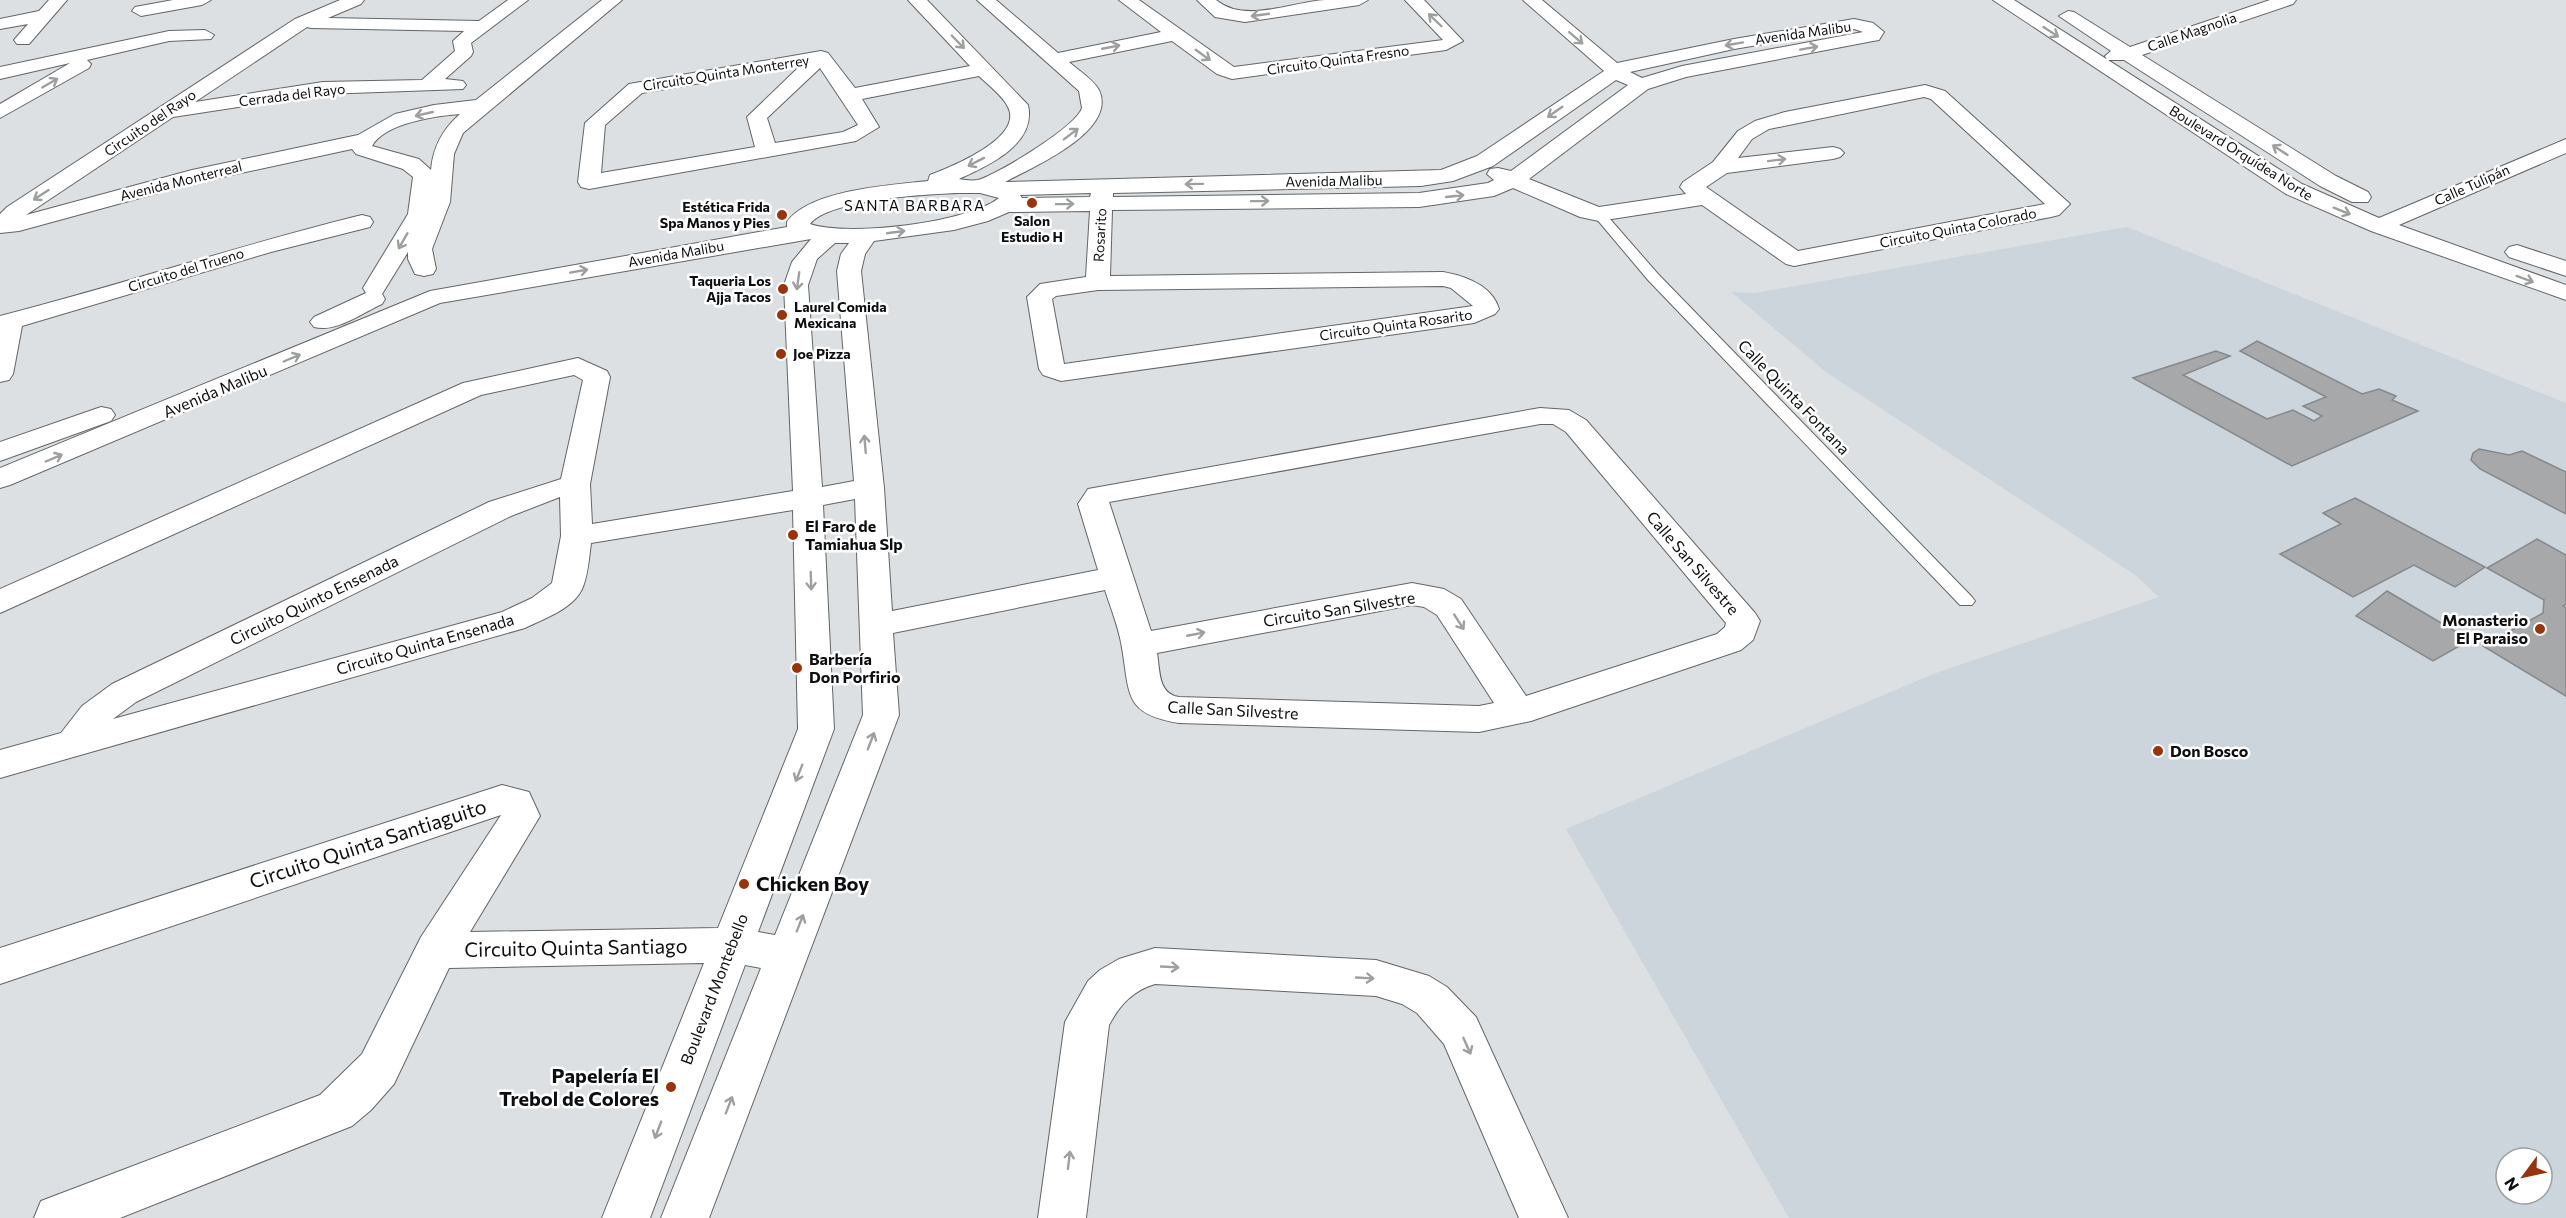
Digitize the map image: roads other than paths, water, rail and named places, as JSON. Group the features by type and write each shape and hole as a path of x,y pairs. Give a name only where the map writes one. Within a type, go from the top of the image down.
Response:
{"street":[{"path":"23,40 58,0"},
{"path":"145,5 202,0"},
{"name":"Circuito del Rayo","path":"0,227 15,212 301,23 355,0"},
{"path":"427,86 458,60 464,52 462,41 519,0"},
{"path":"482,105 409,117 390,123 364,145 411,164 424,175 419,214 374,293 377,302 394,306 434,298 453,287 455,277 445,270 424,268 420,259 420,249 439,202 443,154 454,130 613,0"},
{"path":"815,226 873,196 908,191 950,176 987,156 1021,126 1023,113 1018,105 917,0"},
{"path":"815,226 866,236 946,224 992,212 996,193 1068,137 1090,114 1093,100 1088,88 986,0"},
{"name":"Circuito Quinta Fresno","path":"1128,0 1224,70 1232,73 1446,45 1454,41 1414,0"},
{"path":"1206,0 1221,14 1245,17 1359,0"},
{"path":"1532,0 1623,69 1650,82"},
{"path":"1555,0 1623,69"},
{"name":"Boulevard Orquídea Norte","path":"2002,0 2294,189 2379,226 2566,293"},
{"name":"Calle Magnolia","path":"2094,59 2130,53 2287,0"},
{"name":"Boulevard Orquídea Norte","path":"2050,6 2130,53 2328,181 2360,197 2439,225"},
{"path":"0,24 45,15"},
{"path":"1038,45 1158,22"},
{"path":"301,23 483,26"},
{"name":"Avenida Malibu","path":"908,191 1102,195 1419,200 1494,189 1512,180 1650,82 1682,72 1873,36 1875,32 1867,27 1854,24 1734,44 1623,69 1477,165 1445,176 1102,195"},
{"path":"1054,59 1175,34"},
{"path":"0,73 169,36 205,35"},
{"path":"0,112 110,48"},
{"name":"Circuito Quinta Monterrey","path":"821,57 850,95 869,127 849,136 589,182 595,123 636,88 821,57"},
{"name":"Circuito Quinta Monterrey","path":"766,151 757,117 821,57"},
{"path":"850,95 984,69"},
{"name":"Cerrada del Rayo","path":"165,113 323,88 456,85"},
{"name":"Circuito Quinta Colorado","path":"1924,91 1938,95 2059,204 2051,210 1794,259 1691,187 1721,167 1745,135 1762,125 1780,119 1906,93 1924,91"},
{"path":"1721,167 1833,153 1780,119"},
{"name":"Avenida Monterreal","path":"0,227 211,184 364,145"},
{"name":"Calle Tulipán","path":"2379,226 2566,145"},
{"path":"411,164 443,154"},
{"path":"1477,165 1599,214 1704,198"},
{"path":"67,178 74,190 82,195 132,199"},
{"name":"Rosarito","path":"1098,283 1102,195"},
{"name":"Avenida Monterreal","path":"0,241 132,199"},
{"name":"Circuito del Trueno","path":"0,374 5,323 262,247 362,222"},
{"name":"Avenida Malibu","path":"455,277 815,226"},
{"name":"Avenida Malibu","path":"0,479 434,298 815,226"},
{"name":"Boulevard Montebello","path":"626,1218 816,729 808,498 796,285 801,264 811,251 815,226"},
{"path":"685,1218 881,715 869,488 849,271 853,254 866,236"},
{"path":"2502,247 2566,269"},
{"name":"Avenida Malibu","path":"0,452 230,366 374,293 390,278 424,268"},
{"name":"Circuito Quinta Rosarito","path":"1443,279 1459,282 1484,301 1486,309 1474,315 1061,373 1052,369 1039,297 1049,289 1098,283 1443,279"},
{"name":"Circuito Quinta Ensenada","path":"0,602 473,388 578,366 597,377 575,484 577,536 567,588 544,606 513,620 0,764"},
{"name":"Calle San Silvestre","path":"1540,416 1559,416 1576,426 1743,621 1741,632 1729,642 1518,712 1479,719 1179,710 1160,707 1146,693 1139,645 1115,577 1093,504 1099,495 1540,416"},
{"name":"Circuito Quinto Ensenada","path":"73,744 84,725 99,708 124,693 500,509 538,494 575,484"},
{"path":"577,536 869,488"},
{"path":"876,625 1115,577"},
{"name":"Circuito San Silvestre","path":"1139,645 1412,594 1432,597 1449,606 1518,712"},
{"name":"Circuito Quinta Santiaguito","path":"0,966 502,800 516,802 521,816 436,950 378,1069 355,1095 336,1111 58,1218"},
{"name":"Circuito Quinta Santiago","path":"436,950 731,945 788,955"},
{"path":"1062,1218 1087,1022 1103,994 1115,983 1134,972 1155,966 1376,978 1414,989 1432,1000 1460,1031 1544,1218"}],"lane":[{"name":"Calle Quinta Fontana","path":"1599,214 1653,277 1966,602"}],"place":[{"name":"Salon Estudio H","path":"1032,203"},
{"name":"Estética Frida Spa Manos y Pies","path":"782,215"},
{"name":"Taqueria Los Ajja Tacos","path":"783,289"},
{"name":"Laurel Comida Mexicana","path":"782,315"},
{"name":"Joe Pizza","path":"781,354"},
{"name":"El Faro de Tamiahua Slp","path":"793,535"},
{"name":"Monasterio El Paraiso","path":"2540,629"},
{"name":"Barbería Don Porfirio","path":"797,668"},
{"name":"Don Bosco","path":"2158,751"},
{"name":"Chicken Boy","path":"744,884"},
{"name":"Papelería El Trebol de Colores","path":"671,1087"}],"district":[{"name":"SANTA BARBARA","path":"915,206"}]}
